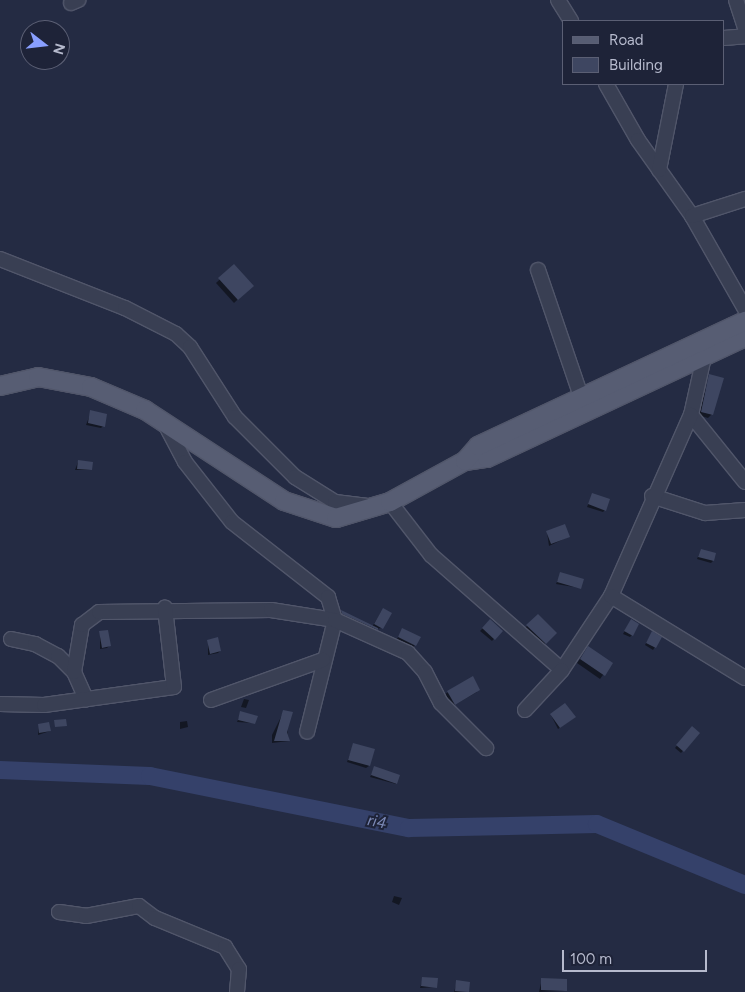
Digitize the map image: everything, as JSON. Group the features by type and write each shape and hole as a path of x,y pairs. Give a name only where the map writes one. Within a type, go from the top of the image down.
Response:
{"main road":[{"path":"465,461 478,446 582,399 745,321"},
{"path":"0,386 38,377 73,381 164,421 242,477 302,509 336,518 384,504 465,461 487,458 745,337"}],"street":[{"path":"558,0 570,20"},
{"path":"736,0 745,28"},
{"path":"725,38 745,36"},
{"path":"607,85 659,170 692,216 745,309"},
{"path":"659,170 676,85"},
{"path":"692,216 745,199"},
{"path":"0,260 125,308 176,334 190,346 235,417 295,477 335,502 384,504 431,555 562,670"},
{"path":"538,270 582,399"},
{"path":"525,710 562,670 610,596 652,496 691,415 704,357"},
{"path":"691,415 740,466 745,482"},
{"path":"164,421 186,462 232,522 328,597 335,620 322,660 307,732"},
{"path":"652,496 705,513 745,510"},
{"path":"610,596 745,678"},
{"path":"0,704 44,705 174,687 165,608"},
{"path":"74,672 82,625 92,615 108,610 165,608 271,610 335,620 408,653 425,672 441,703 486,748"},
{"path":"11,639 45,647 74,672 86,699"},
{"path":"211,700 322,660"},
{"path":"60,912 86,916 139,906 150,916 231,952 239,969 237,992"}],"building":[{"path":"234,264 254,286 238,300 218,278"},
{"path":"709,374 724,378 713,415 701,412"},
{"path":"90,410 107,414 105,427 88,423"},
{"path":"78,460 93,462 92,470 77,469"},
{"path":"592,493 610,499 606,511 588,504"},
{"path":"565,524 570,537 551,544 546,531"},
{"path":"701,549 716,553 714,561 698,557"},
{"path":"560,572 584,579 581,589 557,582"},
{"path":"383,608 392,613 383,629 374,624"},
{"path":"341,610 378,628 378,630 342,614"},
{"path":"538,614 557,633 546,644 526,625"},
{"path":"490,619 503,631 495,640 482,628"},
{"path":"631,619 639,624 633,636 624,631"},
{"path":"402,628 421,637 416,646 398,637"},
{"path":"108,630 111,646 102,648 99,631"},
{"path":"652,631 662,637 656,648 646,643"},
{"path":"218,637 221,651 210,654 207,640"},
{"path":"588,646 613,663 605,676 580,659"},
{"path":"473,676 480,690 455,705 447,691"},
{"path":"565,703 576,717 560,728 550,714"},
{"path":"283,710 293,712 287,732 290,741 274,741"},
{"path":"240,711 258,716 255,724 238,720"},
{"path":"66,719 67,726 55,727 54,720"},
{"path":"49,722 51,731 39,733 38,724"},
{"path":"692,726 700,733 684,752 676,745"},
{"path":"353,743 375,749 370,766 348,760"},
{"path":"374,766 400,775 397,784 371,775"},
{"path":"422,977 438,978 437,988 421,986"},
{"path":"541,978 567,979 567,991 541,990"},
{"path":"456,980 470,982 469,992 455,991"}],"waterway":[{"name":"ri4","path":"0,770 150,776 409,828 597,824 745,885"}]}
